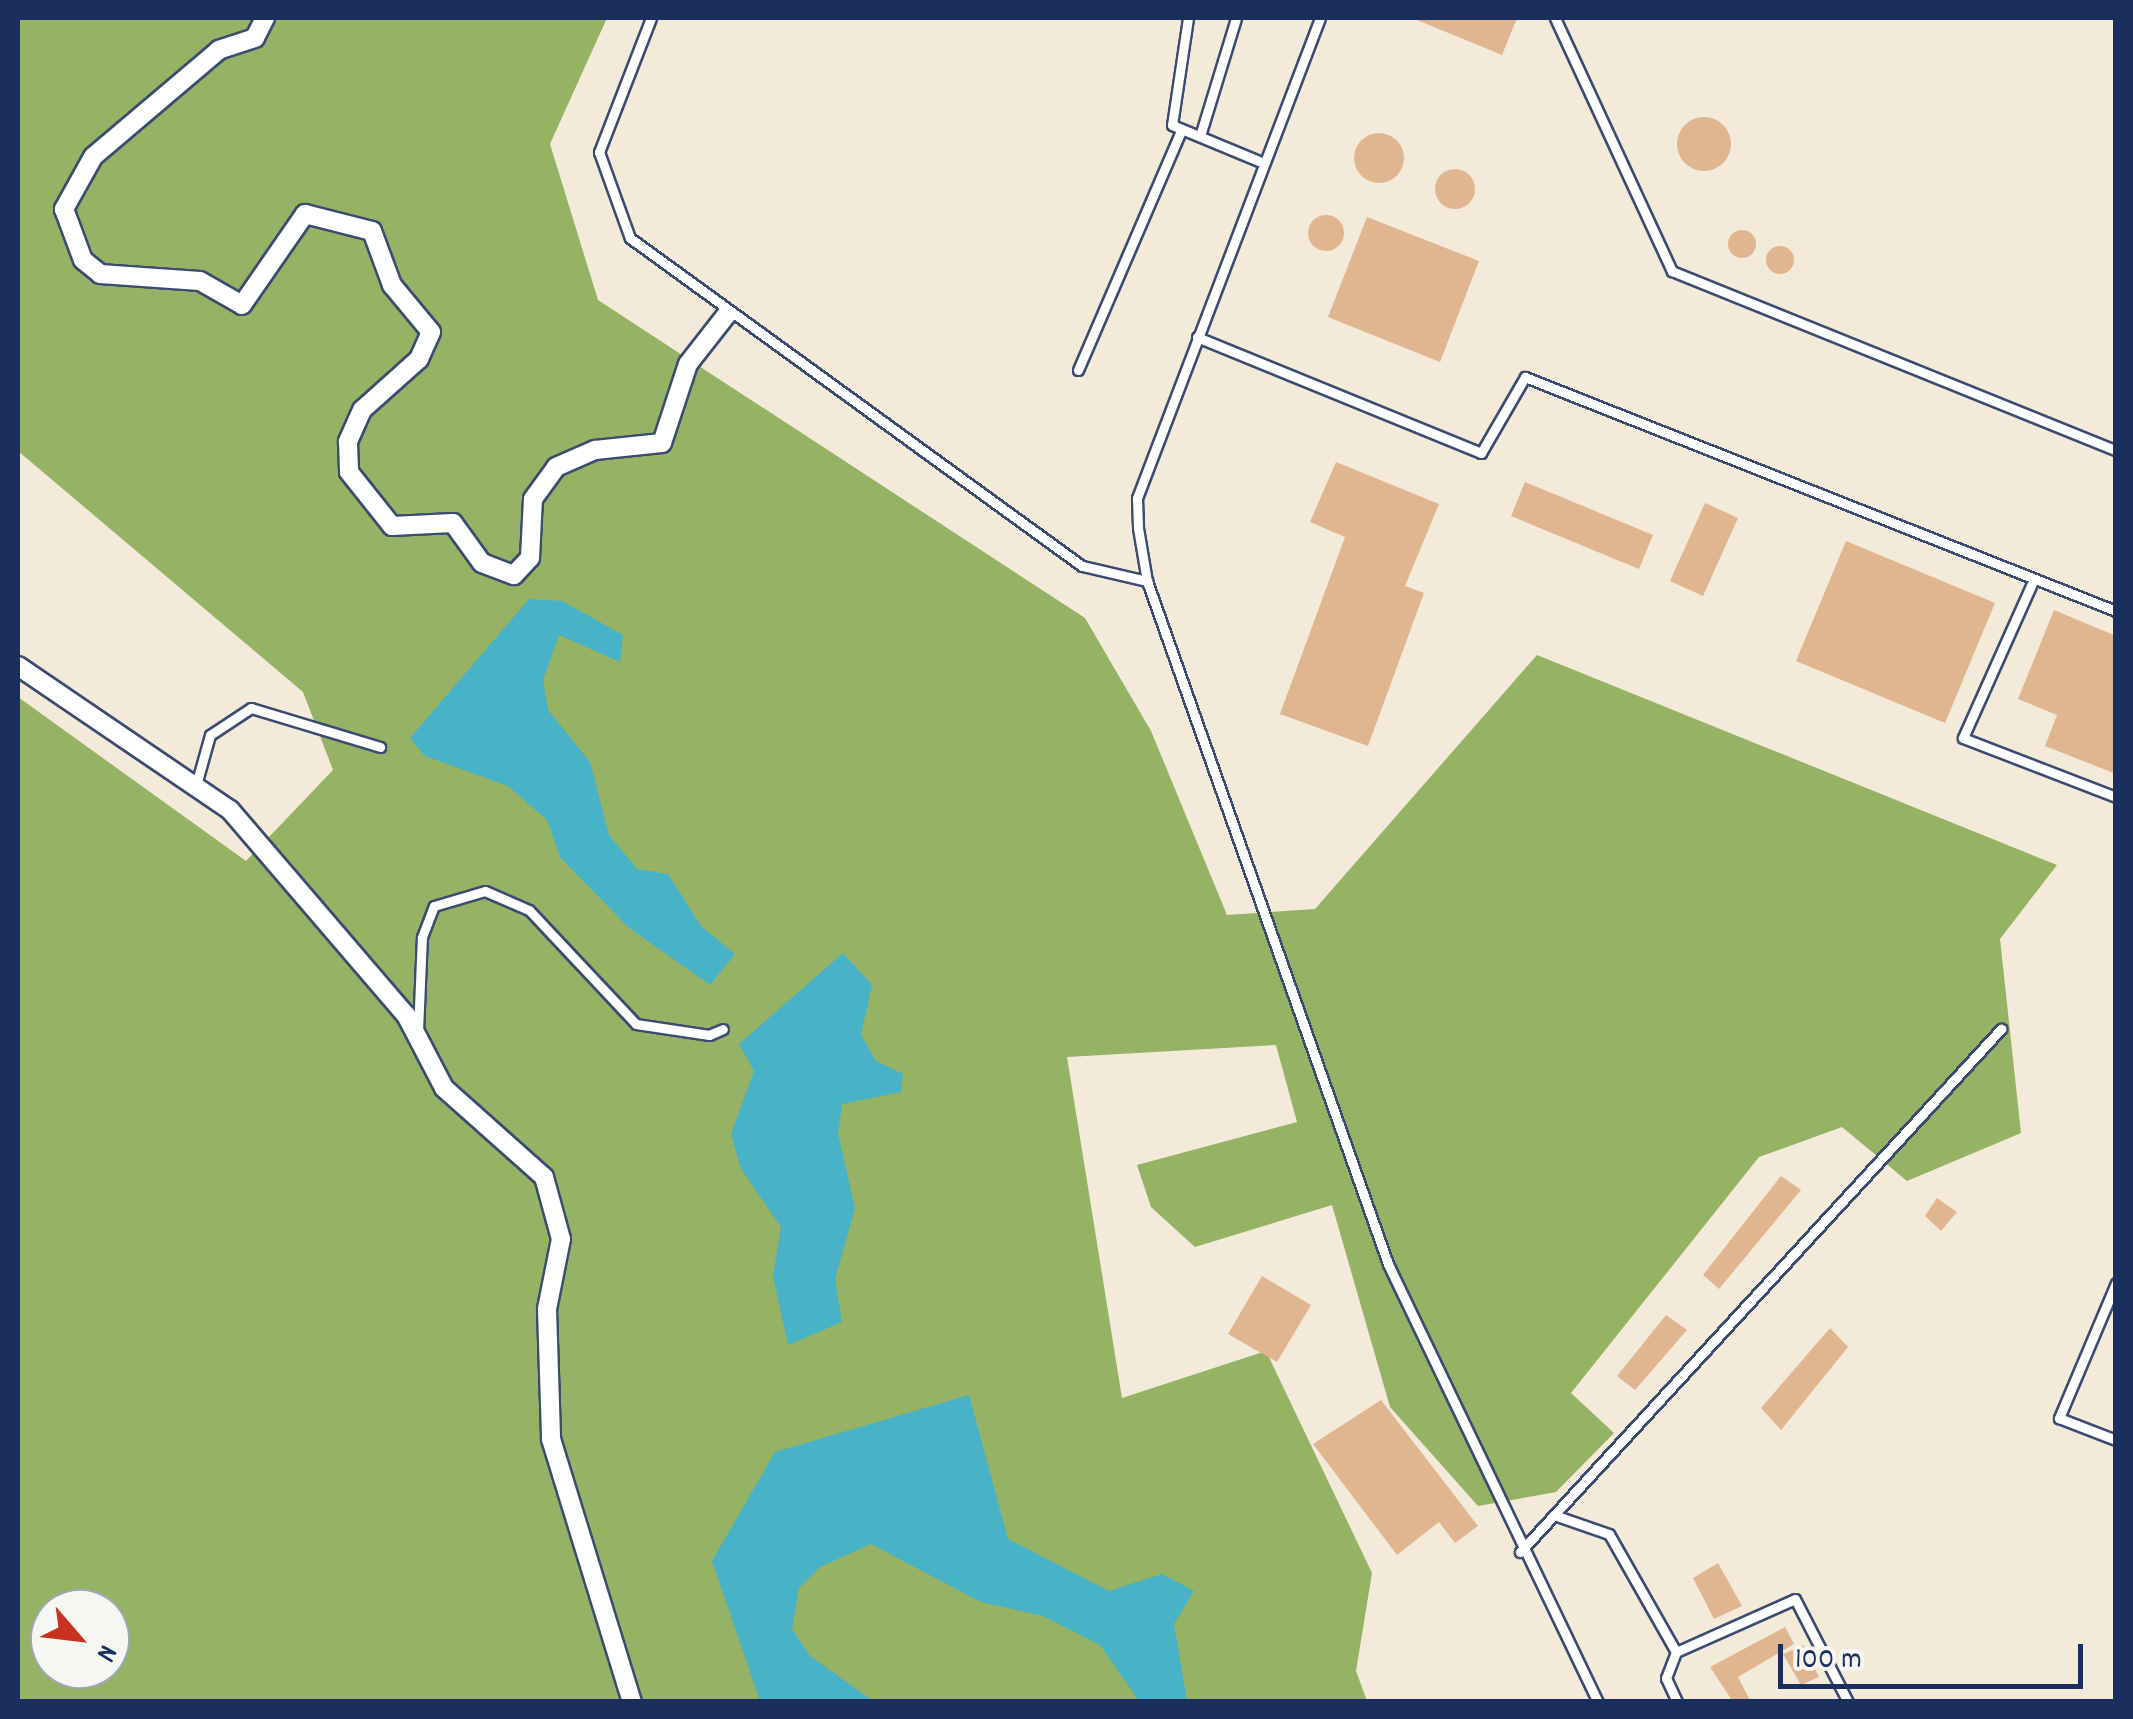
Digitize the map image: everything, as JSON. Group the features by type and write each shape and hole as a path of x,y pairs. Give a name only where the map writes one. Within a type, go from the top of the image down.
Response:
{"street":[{"path":"265,18 254,38 218,50 93,157 64,209 83,260 100,274 200,282 242,305 305,214 372,232 392,285 427,316 431,332 419,359 362,410 348,442 348,472 392,526 452,523 482,563 514,575 530,558 533,499 556,467 595,450 662,443 688,364 727,314"},
{"path":"18,666 230,810 418,1039 444,1088 544,1177 558,1210 547,1309 550,1439 632,1702"}],"lane":[{"path":"651,18 599,152 601,177 630,238 727,314 1082,566 1147,580"},
{"path":"1188,18 1172,125 1259,161"},
{"path":"1200,136 1236,18"},
{"path":"1320,18 1259,161 1136,498 1147,580 1388,1264 1520,1552 1598,1702"},
{"path":"1554,18 1672,271 2116,450"},
{"path":"1078,370 1182,129"},
{"path":"1197,337 1481,453 1512,385 1525,377 2116,611"},
{"path":"2034,579 1963,738 2116,797"},
{"path":"196,787 210,734 251,708 380,748"},
{"path":"418,1039 422,937 434,906 486,891 530,910 636,1024 708,1035 722,1029"},
{"path":"1520,1552 2000,1029"},
{"path":"2116,1283 2059,1418 2116,1440"},
{"path":"1554,1515 1610,1534 1676,1652"},
{"path":"1677,1702 1666,1678 1676,1652 1794,1599 1848,1702"}],"green space":[{"path":"18,18 607,18 550,144 598,300 1085,618 1151,731 1227,915 1315,909 1537,655 2057,865 2000,939 2021,1133 1907,1181 1842,1127 1759,1157 1571,1393 1614,1433 1556,1492 1478,1506 1390,1407 1332,1205 1195,1247 1151,1207 1137,1165 1297,1122 1276,1045 1067,1057 1122,1398 1266,1351 1372,1573 1356,1671 1367,1701 18,1701 18,697 246,861 333,770 303,692 18,451"}],"water":[{"path":"529,599 562,601 623,635 620,662 559,635 543,680 548,710 590,762 609,835 637,869 668,874 701,926 735,954 710,985 628,927 560,857 547,820 508,786 425,756 410,738"},
{"path":"843,953 872,985 861,1035 876,1061 903,1074 901,1092 842,1104 838,1134 855,1208 835,1279 842,1322 788,1345 773,1276 781,1227 741,1169 731,1134 754,1071 739,1044"},
{"path":"969,1395 1008,1539 1109,1591 1162,1574 1194,1591 1174,1624 1187,1701 1139,1701 1100,1645 1043,1616 981,1602 871,1544 820,1567 799,1588 792,1629 810,1656 873,1701 760,1701 712,1561 775,1452"}],"building":[{"path":"1412,18 1517,18 1502,55"},
{"path":"1704,117 1723,125 1731,144 1723,163 1704,171 1685,163 1677,144 1685,125"},
{"path":"1369,134 1389,134 1403,148 1403,168 1389,182 1369,182 1355,168 1355,148"},
{"path":"1455,169 1469,175 1475,189 1469,203 1455,209 1441,203 1435,189 1441,175"},
{"path":"1326,215 1339,220 1344,233 1339,246 1326,251 1313,246 1308,233 1313,220"},
{"path":"1367,217 1479,261 1440,362 1328,317"},
{"path":"1742,230 1752,234 1756,244 1752,254 1742,258 1732,254 1728,244 1732,234"},
{"path":"1780,246 1790,250 1794,260 1790,270 1780,274 1770,270 1766,260 1770,250"},
{"path":"1336,462 1439,504 1405,586 1424,593 1368,746 1280,714 1345,537 1310,522"},
{"path":"1525,482 1653,535 1639,569 1511,516"},
{"path":"1705,503 1738,518 1703,596 1670,581"},
{"path":"1846,541 1995,603 1945,723 1796,661"},
{"path":"2054,610 2116,636 2116,774 2045,746 2057,715 2018,699"},
{"path":"1781,1176 1801,1190 1719,1289 1703,1275"},
{"path":"1937,1198 1957,1212 1941,1231 1925,1216"},
{"path":"1262,1276 1311,1305 1277,1362 1228,1334"},
{"path":"1666,1315 1687,1330 1635,1390 1617,1376"},
{"path":"1830,1328 1848,1347 1781,1430 1761,1408"},
{"path":"1381,1400 1478,1526 1455,1543 1439,1522 1397,1555 1313,1444"},
{"path":"1718,1563 1742,1606 1714,1619 1693,1578"},
{"path":"1785,1627 1794,1644 1738,1677 1751,1702 1733,1702 1710,1667"},
{"path":"1803,1645 1819,1677 1801,1685 1783,1654"}]}
